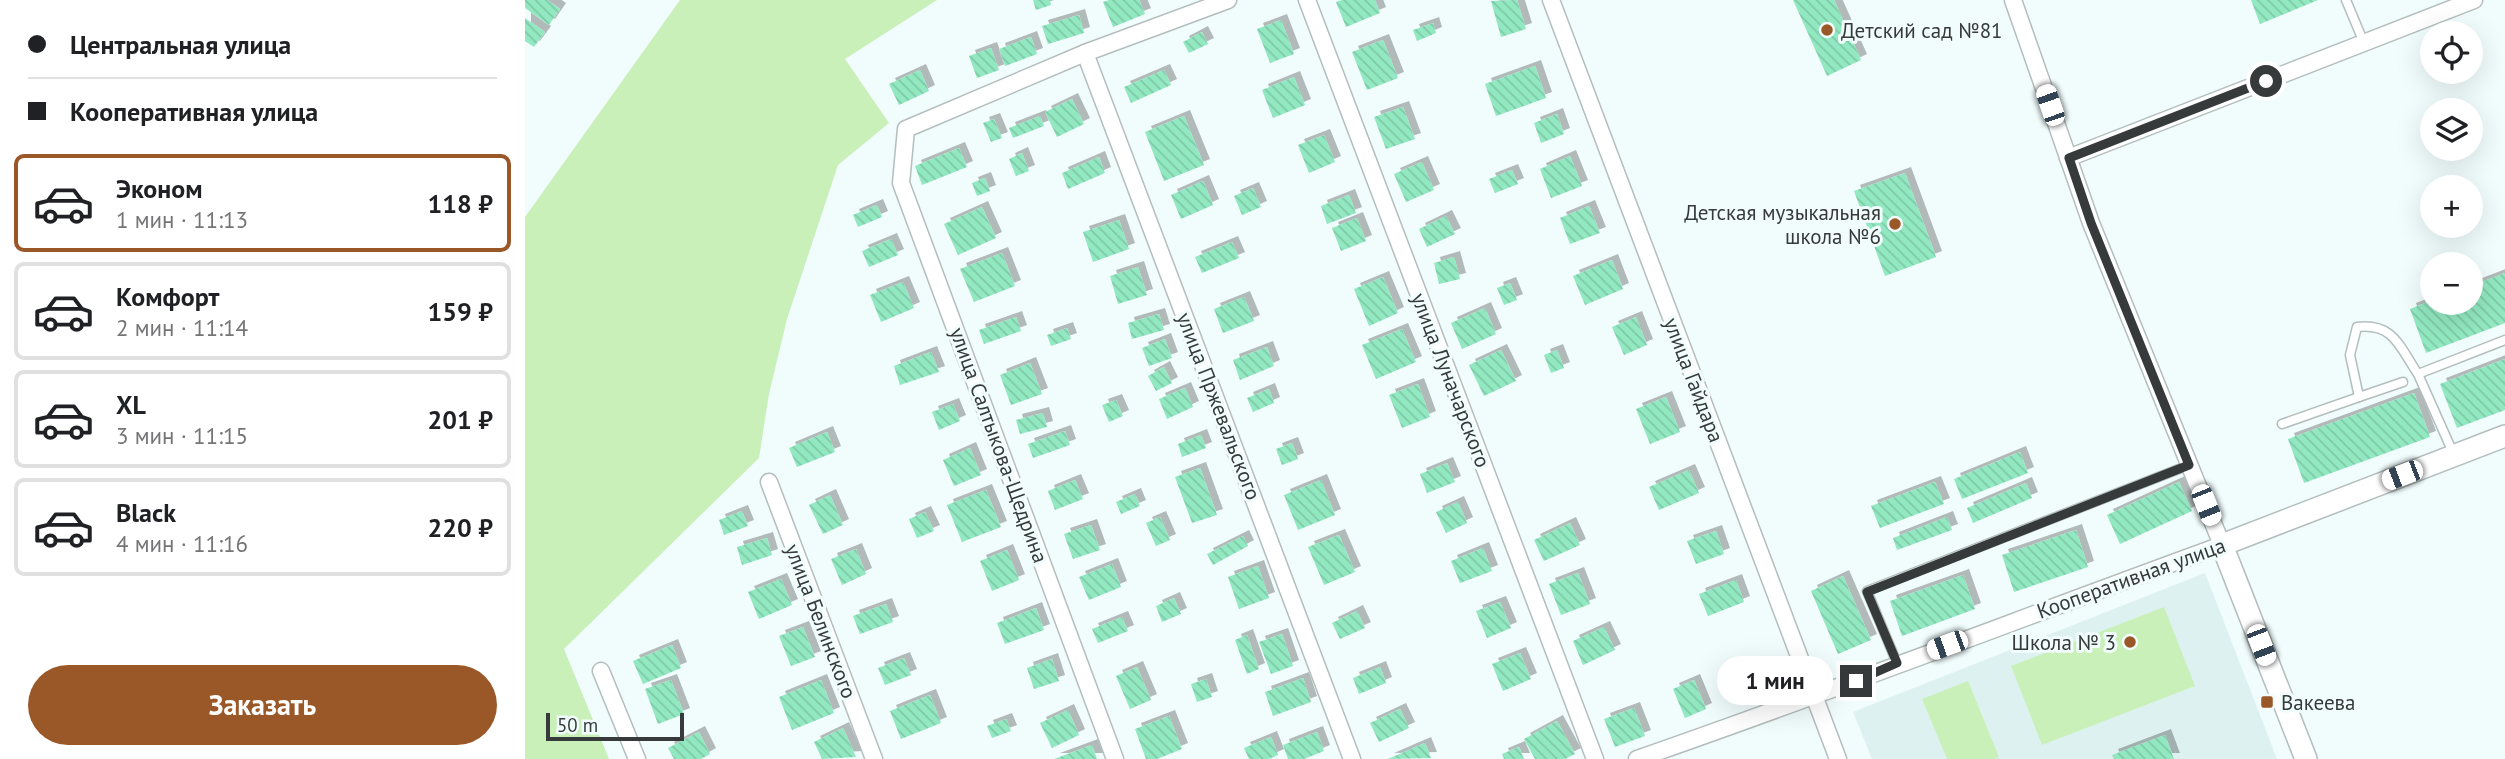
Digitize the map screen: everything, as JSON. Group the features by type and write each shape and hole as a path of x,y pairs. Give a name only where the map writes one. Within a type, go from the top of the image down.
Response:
{"street":[{"path":"1085,52 1228,0"},
{"name":"улица Луначарского","path":"1307,0 1595,759"},
{"name":"улица Гайдара","path":"1551,0 1838,759"},
{"path":"2013,0 2091,223 2306,759"},
{"path":"2069,158 2364,43 2444,5 2474,0"},
{"name":"улица Салтыкова-Щедрина","path":"1085,52 906,129 901,183 1115,759"},
{"name":"улица Пржевальского","path":"1085,52 1352,759"},
{"name":"Кооперативная улица","path":"1637,759 1814,698 1897,663 2222,545 2505,436"},
{"name":"улица Белинского","path":"769,482 874,759"},
{"path":"601,671 637,759"}],"lane":[{"path":"2346,0 2364,43"},
{"path":"2359,397 2350,355 2357,327 2377,325 2389,332 2418,374 2454,455"},
{"path":"2418,374 2505,340"},
{"path":"2282,424 2403,382"},
{"path":"1897,663 1867,592 2189,465"}],"shaded area":[{"name":"Школа № 3","path":"2205,573 2277,759 1872,759 1853,712"}],"green space":[{"path":"680,0 937,0 845,59 889,123 838,165 787,319 769,394 759,458 564,649 609,759 525,759 525,217"},
{"path":"2164,607 2195,686 2042,745 2011,666"},
{"path":"1968,681 1999,757 1994,759 1947,759 1922,699"}],"building":[{"path":"525,0 547,0 560,9 549,25 525,8"},
{"path":"1033,0 1050,0 1051,5 1036,10"},
{"path":"1139,0 1145,14 1113,27 1103,2"},
{"path":"1375,0 1380,13 1346,27 1336,2"},
{"path":"1517,0 1526,29 1501,37 1491,1"},
{"name":"Детский сад №81","path":"1793,0 1834,0 1861,60 1827,76"},
{"path":"2251,0 2318,0 2260,24"},
{"path":"1079,15 1084,33 1048,44 1042,26"},
{"path":"525,18 545,32 534,47 525,41"},
{"path":"1281,20 1294,54 1270,63 1257,29"},
{"path":"1433,23 1436,33 1417,41 1413,30"},
{"path":"1202,32 1208,44 1189,53 1183,42"},
{"path":"1031,37 1037,54 1005,66 999,49"},
{"path":"1383,40 1398,78 1367,90 1352,52"},
{"path":"991,48 999,70 977,78 969,56"},
{"path":"1535,66 1546,98 1496,116 1485,84"},
{"path":"920,70 929,91 899,105 889,84"},
{"path":"1164,70 1171,85 1131,103 1124,87"},
{"path":"1294,77 1305,105 1273,118 1262,90"},
{"path":"1072,99 1084,124 1057,137 1045,112"},
{"path":"1403,107 1415,139 1386,149 1374,117"},
{"path":"1557,114 1564,134 1541,143 1534,123"},
{"path":"1040,116 1044,126 1013,138 1009,128"},
{"path":"1184,116 1204,165 1164,181 1145,132"},
{"path":"994,119 1002,138 991,142 983,123"},
{"path":"1324,135 1335,162 1309,173 1298,145"},
{"path":"959,148 967,167 922,185 915,166"},
{"path":"1022,153 1029,171 1016,176 1009,159"},
{"path":"1570,156 1582,186 1551,198 1540,169"},
{"path":"1099,157 1105,173 1068,189 1062,173"},
{"path":"1422,162 1434,190 1406,202 1394,174"},
{"path":"1512,170 1518,184 1495,193 1489,179"},
{"name":"Детская музыкальная школа №6","path":"1905,173 1936,257 1885,276 1854,191"},
{"path":"985,178 990,191 977,196 972,183"},
{"path":"1203,181 1213,205 1181,219 1171,195"},
{"path":"1253,188 1261,207 1242,215 1234,196"},
{"path":"1349,195 1356,213 1327,224 1321,206"},
{"path":"877,205 882,217 858,227 853,215"},
{"path":"1589,206 1600,233 1570,244 1560,218"},
{"path":"982,207 996,238 958,255 944,224"},
{"path":"1446,216 1455,234 1427,247 1419,229"},
{"path":"1357,218 1366,241 1341,251 1332,228"},
{"path":"1119,220 1129,249 1093,262 1083,232"},
{"path":"891,239 898,255 869,267 862,251"},
{"path":"1232,242 1239,258 1202,273 1195,257"},
{"path":"1002,253 1015,286 974,302 960,269"},
{"path":"1454,257 1460,279 1439,284 1434,263"},
{"path":"1612,260 1623,289 1585,305 1573,276"},
{"path":"1138,267 1147,295 1118,304 1110,276"},
{"path":"2505,273 2505,323 2426,353 2410,309 2420,305 2420,315 2483,315 2483,281"},
{"path":"1383,277 1398,313 1369,326 1354,289"},
{"path":"903,282 914,308 881,322 870,295"},
{"path":"1510,283 1517,300 1504,305 1497,288"},
{"path":"1244,297 1254,321 1223,333 1214,309"},
{"path":"1485,308 1496,334 1462,349 1451,323"},
{"path":"1159,314 1164,330 1132,339 1128,323"},
{"path":"1016,317 1021,331 984,344 979,330"},
{"path":"1636,317 1647,345 1624,355 1612,327"},
{"path":"1067,328 1071,339 1051,346 1047,335"},
{"path":"1402,329 1416,362 1376,379 1362,345"},
{"path":"1165,339 1172,358 1149,366 1142,348"},
{"path":"1267,347 1274,366 1240,380 1233,360"},
{"path":"1501,350 1516,381 1484,396 1469,365"},
{"path":"1557,350 1564,368 1551,373 1544,355"},
{"path":"931,352 939,372 900,385 894,366"},
{"path":"2505,359 2505,410 2457,428 2440,384"},
{"path":"1030,363 1042,394 1011,405 1000,375"},
{"path":"1164,367 1172,383 1156,391 1148,376"},
{"path":"1418,384 1430,417 1402,428 1389,395"},
{"path":"1185,388 1193,407 1167,419 1159,399"},
{"path":"1269,389 1274,403 1253,412 1247,398"},
{"path":"2414,393 2430,437 2304,483 2288,439"},
{"path":"1666,397 1680,432 1650,444 1636,409"},
{"path":"1116,400 1123,416 1109,422 1102,405"},
{"path":"953,404 960,421 939,430 932,412"},
{"path":"1043,413 1047,427 1020,434 1016,420"},
{"path":"1065,431 1070,445 1033,458 1028,444"},
{"path":"827,432 835,452 797,467 789,448"},
{"path":"1201,435 1206,448 1182,457 1178,444"},
{"path":"1292,443 1298,459 1282,465 1276,449"},
{"path":"970,448 981,475 954,486 943,460"},
{"path":"2020,452 2028,473 1962,499 1954,479"},
{"path":"1447,463 1455,482 1427,493 1420,474"},
{"path":"1200,468 1217,515 1192,523 1175,477"},
{"path":"1689,470 1699,493 1659,510 1649,487"},
{"path":"1075,480 1083,499 1055,510 1048,491"},
{"path":"1321,480 1335,515 1298,530 1284,495"},
{"path":"1935,482 1944,504 1880,528 1871,506"},
{"path":"2179,482 2192,511 2120,544 2107,515"},
{"path":"2026,483 2032,498 1973,523 1967,508"},
{"path":"986,490 1001,527 962,542 947,505"},
{"path":"1135,494 1140,506 1121,514 1116,502"},
{"path":"830,495 843,525 823,534 809,505"},
{"path":"1458,502 1467,523 1446,533 1436,512"},
{"path":"742,511 748,526 724,535 719,520"},
{"path":"925,512 934,531 917,538 909,519"},
{"path":"1160,517 1170,540 1156,546 1146,523"},
{"path":"1947,517 1952,530 1897,550 1893,538"},
{"path":"1570,523 1580,545 1544,561 1534,540"},
{"path":"1091,525 1100,550 1073,559 1064,534"},
{"path":"2076,530 2088,567 2014,592 2002,555"},
{"path":"1716,531 1724,554 1696,564 1687,541"},
{"path":"1339,535 1355,572 1324,585 1308,547"},
{"path":"1243,536 1248,546 1213,565 1207,554"},
{"path":"767,538 772,555 742,565 737,547"},
{"path":"1483,548 1492,571 1460,583 1451,561"},
{"path":"856,549 866,574 842,585 831,559"},
{"path":"1007,550 1019,580 992,591 980,561"},
{"path":"1112,564 1121,587 1089,600 1079,577"},
{"path":"1258,566 1269,598 1239,609 1228,577"},
{"path":"1578,573 1590,604 1561,615 1549,584"},
{"path":"1963,575 1975,609 1902,636 1890,601"},
{"path":"1843,576 1871,640 1838,654 1811,591"},
{"path":"781,579 792,605 759,619 748,592"},
{"path":"1736,580 1744,602 1708,616 1699,594"},
{"path":"1174,598 1181,614 1162,622 1156,606"},
{"path":"1500,602 1511,628 1487,638 1476,611"},
{"path":"886,604 893,622 860,634 853,616"},
{"path":"1036,608 1044,630 1005,644 997,623"},
{"path":"1357,611 1365,628 1340,639 1332,623"},
{"path":"1122,617 1128,631 1098,643 1092,629"},
{"path":"803,627 815,657 791,666 779,636"},
{"path":"1604,627 1615,650 1583,665 1573,641"},
{"path":"1282,634 1293,666 1271,674 1259,642"},
{"path":"1247,635 1259,669 1247,674 1235,640"},
{"path":"672,645 681,668 643,684 633,661"},
{"path":"1520,653 1531,679 1503,691 1492,664"},
{"path":"904,658 911,675 885,685 878,668"},
{"path":"1052,659 1059,681 1034,689 1027,668"},
{"path":"1137,667 1151,700 1130,709 1116,676"},
{"path":"1380,667 1386,683 1359,694 1353,678"},
{"path":"1765,669 1773,691 1755,698 1747,675"},
{"path":"1303,678 1311,702 1273,716 1265,692"},
{"path":"1206,679 1212,697 1197,702 1191,684"},
{"path":"671,680 684,714 658,724 645,689"},
{"path":"821,680 834,713 792,730 779,697"},
{"path":"1694,680 1706,709 1685,718 1673,689"},
{"path":"930,695 941,723 901,739 890,711"},
{"path":"1634,708 1645,736 1615,747 1604,719"},
{"path":"1400,709 1409,728 1379,742 1370,723"},
{"path":"1068,710 1079,735 1052,748 1040,723"},
{"path":"1169,716 1182,749 1157,759 1146,759 1135,729"},
{"path":"1006,719 1011,731 992,738 987,726"},
{"path":"1557,721 1575,754 1565,759 1535,759 1524,739"},
{"path":"843,728 856,757 822,759 814,742"},
{"path":"699,732 710,754 701,759 674,759 668,748"},
{"path":"1317,732 1324,751 1304,759 1288,759 1283,745"},
{"path":"2165,735 2174,759 2114,759 2112,755"},
{"path":"1271,737 1278,755 1269,759 1249,759 1244,748"},
{"path":"1425,743 1431,758 1388,759"},
{"path":"1092,745 1097,759 1054,759"},
{"path":"1519,747 1524,759 1504,759 1502,754"}],"place":[{"name":"Детский сад №81","path":"1827,30"},
{"name":"Детская музыкальная школа №6","path":"1895,224"},
{"name":"Школа № 3","path":"2130,642"},
{"name":"Вакеева","path":"2267,702"}],"route":[{"path":"1856,681 1897,663 1867,592 2189,465 2091,223 2069,158 2266,81"}]}
